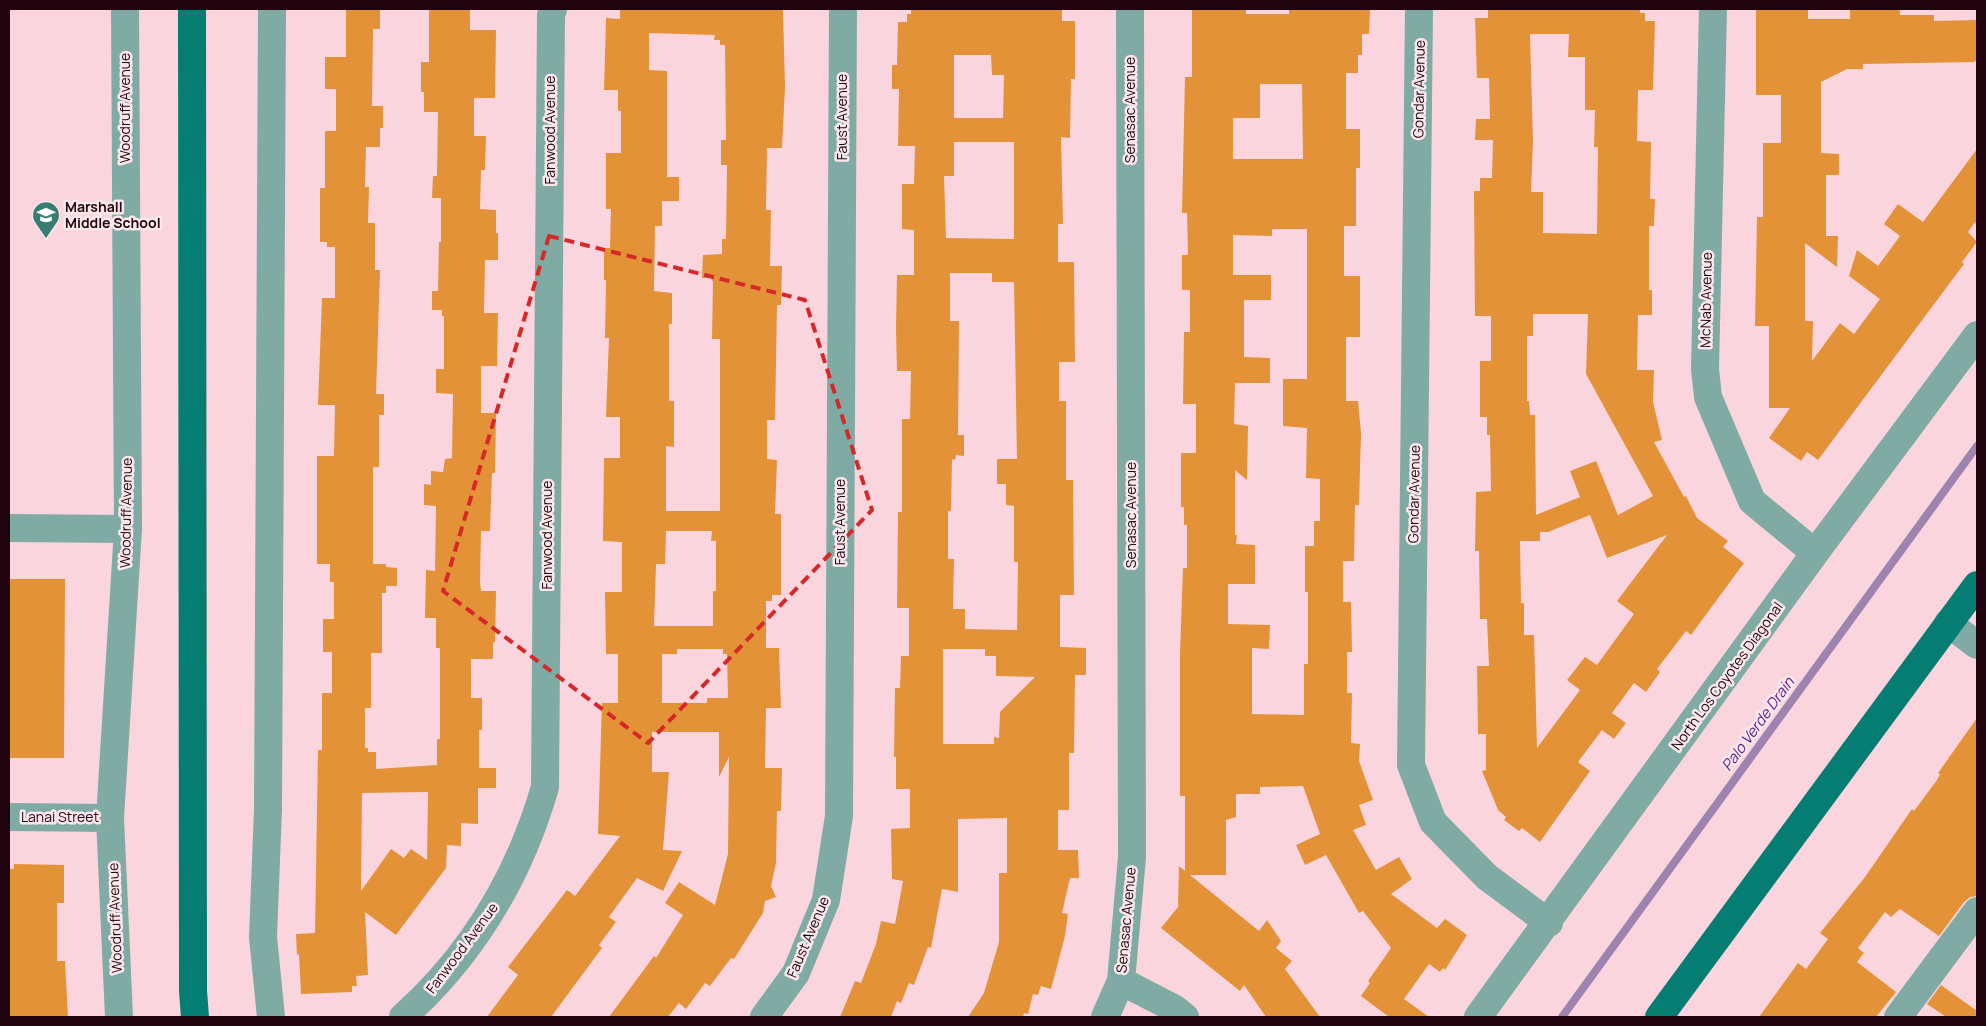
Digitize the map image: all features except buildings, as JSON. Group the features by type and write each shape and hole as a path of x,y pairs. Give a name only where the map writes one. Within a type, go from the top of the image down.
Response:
{"main road":[{"path":"192,9 193,962 195,1017"},
{"path":"1659,1017 1977,585"}],"street":[{"name":"Woodruff Avenue","path":"119,1017 110,818 128,529 125,9"},
{"path":"271,1017 263,937 268,809 272,9"},
{"name":"Fanwood Avenue","path":"404,1017 434,989 495,908 534,826 545,787 550,24 553,9"},
{"name":"Faust Avenue","path":"764,1017 796,973 826,900 839,816 843,9"},
{"name":"Senasac Avenue","path":"1105,1017 1121,981 1132,857 1130,9"},
{"name":"Gondar Avenue","path":"1419,9 1411,765 1433,822 1486,877 1549,923"},
{"name":"McNab Avenue","path":"1714,9 1705,360 1708,397 1752,501 1815,553"},
{"name":"North Los Coyotes Diagonal","path":"1478,1017 1549,923 1815,553 1977,335"},
{"path":"9,528 128,529"},
{"path":"1948,623 1977,645"},
{"name":"Lanai Street","path":"9,817 110,818"},
{"path":"1898,1017 1977,911"},
{"path":"1121,981 1175,1009 1185,1017"}],"highlighted area":[{"path":"549,236 805,300 872,510 648,743 443,591"}],"waterway":[{"name":"Palo Verde Drain","path":"1562,1017 1977,446"}],"place":[{"name":"Marshall Middle School","path":"46,239"}]}
